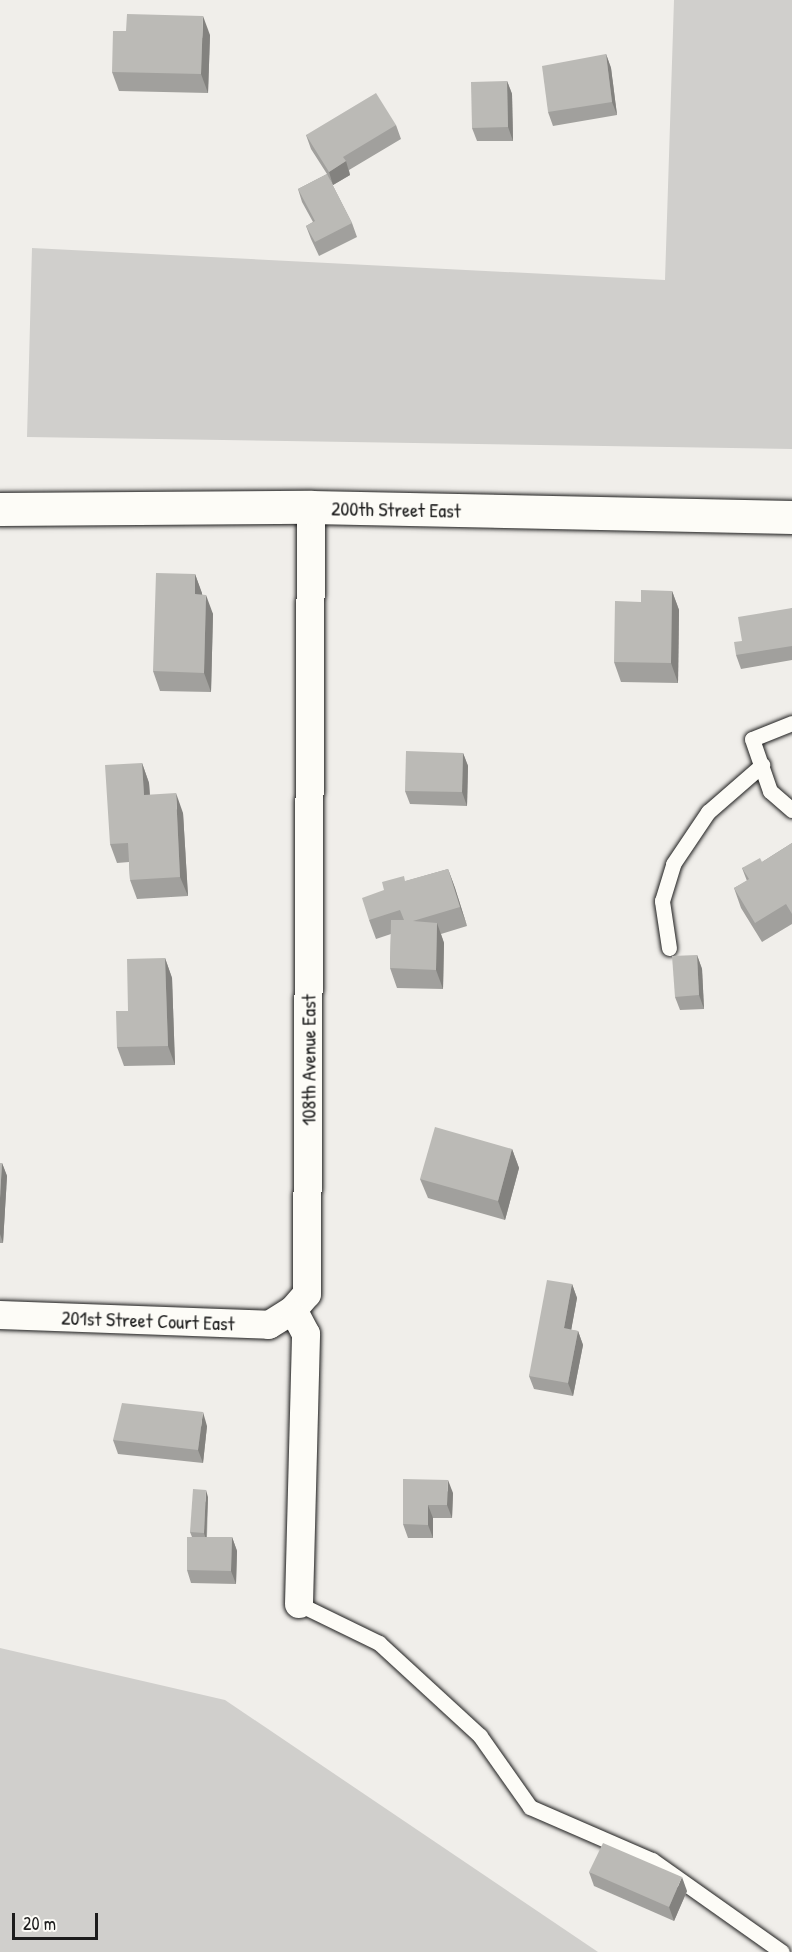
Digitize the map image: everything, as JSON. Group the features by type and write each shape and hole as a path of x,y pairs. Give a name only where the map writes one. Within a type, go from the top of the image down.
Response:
{"street":[{"name":"200th Street East","path":"0,509 311,507 792,517"},
{"name":"108th Avenue East","path":"293,1310 307,1294 311,507"},
{"name":"201st Street Court East","path":"0,1315 268,1325 293,1310"},
{"path":"293,1310 306,1334 299,1604"}],"lane":[{"path":"792,723 752,739 770,791 792,810"},
{"path":"669,948 662,901 673,864 708,812 762,765"},
{"path":"299,1604 379,1643 480,1736 530,1807 652,1860 782,1952"}],"shaded area":[{"path":"674,0 792,0 792,449 27,437 32,248 665,280"},
{"path":"0,1648 225,1700 598,1952 0,1952"}],"building":[{"path":"127,14 203,16 201,74 112,72 113,31 126,31"},
{"path":"606,54 612,102 548,112 542,66"},
{"path":"507,81 508,127 472,128 471,82"},
{"path":"376,93 396,125 343,157 346,161 329,172 306,135"},
{"path":"327,174 352,223 315,242 306,226 315,221 298,189"},
{"path":"156,573 195,574 195,594 206,595 204,673 153,671"},
{"path":"641,590 672,591 671,663 614,662 615,601 641,602"},
{"path":"792,608 792,646 736,655 734,642 742,641 738,617"},
{"path":"406,751 463,753 462,792 405,791"},
{"path":"142,763 144,795 176,793 180,877 130,880 128,843 110,844 105,765"},
{"path":"792,843 792,914 786,904 755,923 734,888 749,879 742,868 760,858 762,862"},
{"path":"448,869 460,907 413,921 437,923 436,970 390,968 391,920 404,920 400,910 369,920 362,898 384,890 382,882 404,876 405,881"},
{"path":"697,955 699,995 675,997 672,956"},
{"path":"165,958 168,1046 117,1047 116,1011 128,1011 127,959"},
{"path":"435,1127 512,1149 498,1201 420,1179"},
{"path":"0,1163 2,1163 0,1198"},
{"path":"547,1280 572,1284 564,1328 578,1331 568,1383 529,1376"},
{"path":"122,1403 203,1412 198,1450 113,1440"},
{"path":"403,1479 448,1480 447,1505 428,1505 428,1525 403,1524"},
{"path":"193,1489 206,1490 204,1533 190,1532"},
{"path":"187,1537 232,1537 231,1571 187,1570"},
{"path":"603,1843 682,1877 669,1907 589,1872"}]}
